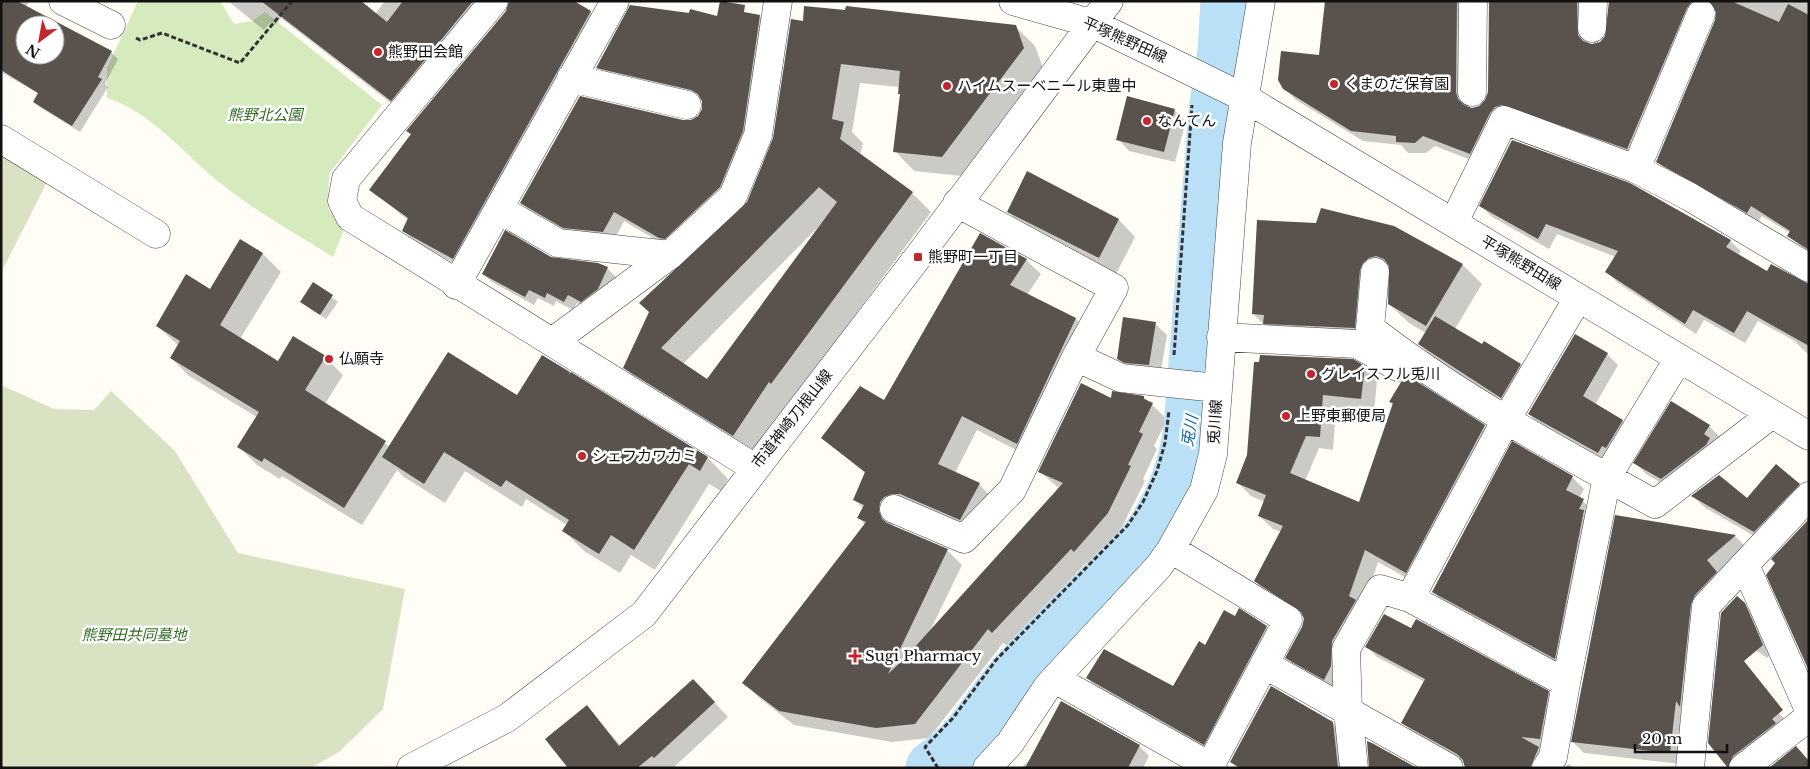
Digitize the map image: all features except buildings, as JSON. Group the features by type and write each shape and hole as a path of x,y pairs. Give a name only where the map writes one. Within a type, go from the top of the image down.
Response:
{"street":[{"path":"63,1 111,25"},
{"path":"494,1 346,179 342,201 350,217 456,285 755,468"},
{"path":"456,285 615,1"},
{"path":"552,342 670,255 733,196 758,135 778,1"},
{"name":"市道神崎刀根山線","path":"411,768 507,718 644,614 1094,24 1109,1"},
{"name":"兎川線","path":"987,768 1010,743 1030,710 1055,679 1159,566 1171,549 1204,490 1213,454 1193,386 1221,338 1237,143 1239,95 1261,1"},
{"path":"1472,92 1473,1"},
{"path":"1592,28 1593,1"},
{"name":"平塚熊野田線","path":"1020,2 1094,24 1239,95 1772,414 1806,428"},
{"path":"1636,169 1701,14"},
{"path":"571,78 687,105"},
{"path":"1454,222 1504,120 1636,169 1690,197 1809,268"},
{"path":"1,139 156,234"},
{"path":"894,509 964,539 1012,490 1076,357 1114,288 958,203"},
{"path":"499,209 558,244 670,255"},
{"path":"1375,272 1370,328 1404,363"},
{"path":"1410,598 1506,420 1578,298"},
{"path":"1221,338 1357,344 1404,363 1655,504 1772,414"},
{"path":"1076,357 1121,378 1193,386"},
{"path":"1546,768 1553,757 1607,477 1679,358"},
{"path":"1690,768 1706,606 1809,496"},
{"path":"1055,679 1212,767 1288,620 1171,549"},
{"path":"1745,565 1809,710"},
{"path":"1354,768 1348,711 1346,649 1380,589 1410,598 1566,683"},
{"path":"1264,664 1449,768"},
{"path":"1743,768 1809,717"}],"path":[{"path":"111,25 140,40 162,33 240,63 292,1"},
{"path":"938,768 925,747 953,718 996,660 1112,543 1133,517 1153,482 1193,386 1200,75"}],"green space":[{"name":"熊野北公園","path":"138,1 220,1 234,24 252,21 265,12 382,105 329,174 328,209 344,230 333,257 237,196 140,114 107,98 107,68"},
{"path":"1,153 47,182 1,273"},
{"name":"熊野田共同墓地","path":"1,385 54,409 94,410 111,391 175,451 238,553 405,589 383,709 339,752 310,768 1,768"}],"waterway":[{"name":"兎川","path":"933,768 958,748 1029,661 1143,545 1160,521 1172,496 1186,456 1191,428 1216,111 1225,52 1228,1"}],"place":[{"name":"熊野田会館","path":"378,52"},
{"name":"くまのだ保育園","path":"1334,84"},
{"name":"ハイムスーベニール東豊中","path":"947,86"},
{"name":"なんてん","path":"1147,121"},
{"name":"熊野町一丁目","path":"918,257"},
{"name":"仏願寺","path":"329,359"},
{"name":"グレイスフル兎川","path":"1311,374"},
{"name":"上野東郵便局","path":"1286,416"},
{"name":"シェフカワカミ","path":"582,456"},
{"name":"Sugi Pharmacy","path":"855,656"}]}
